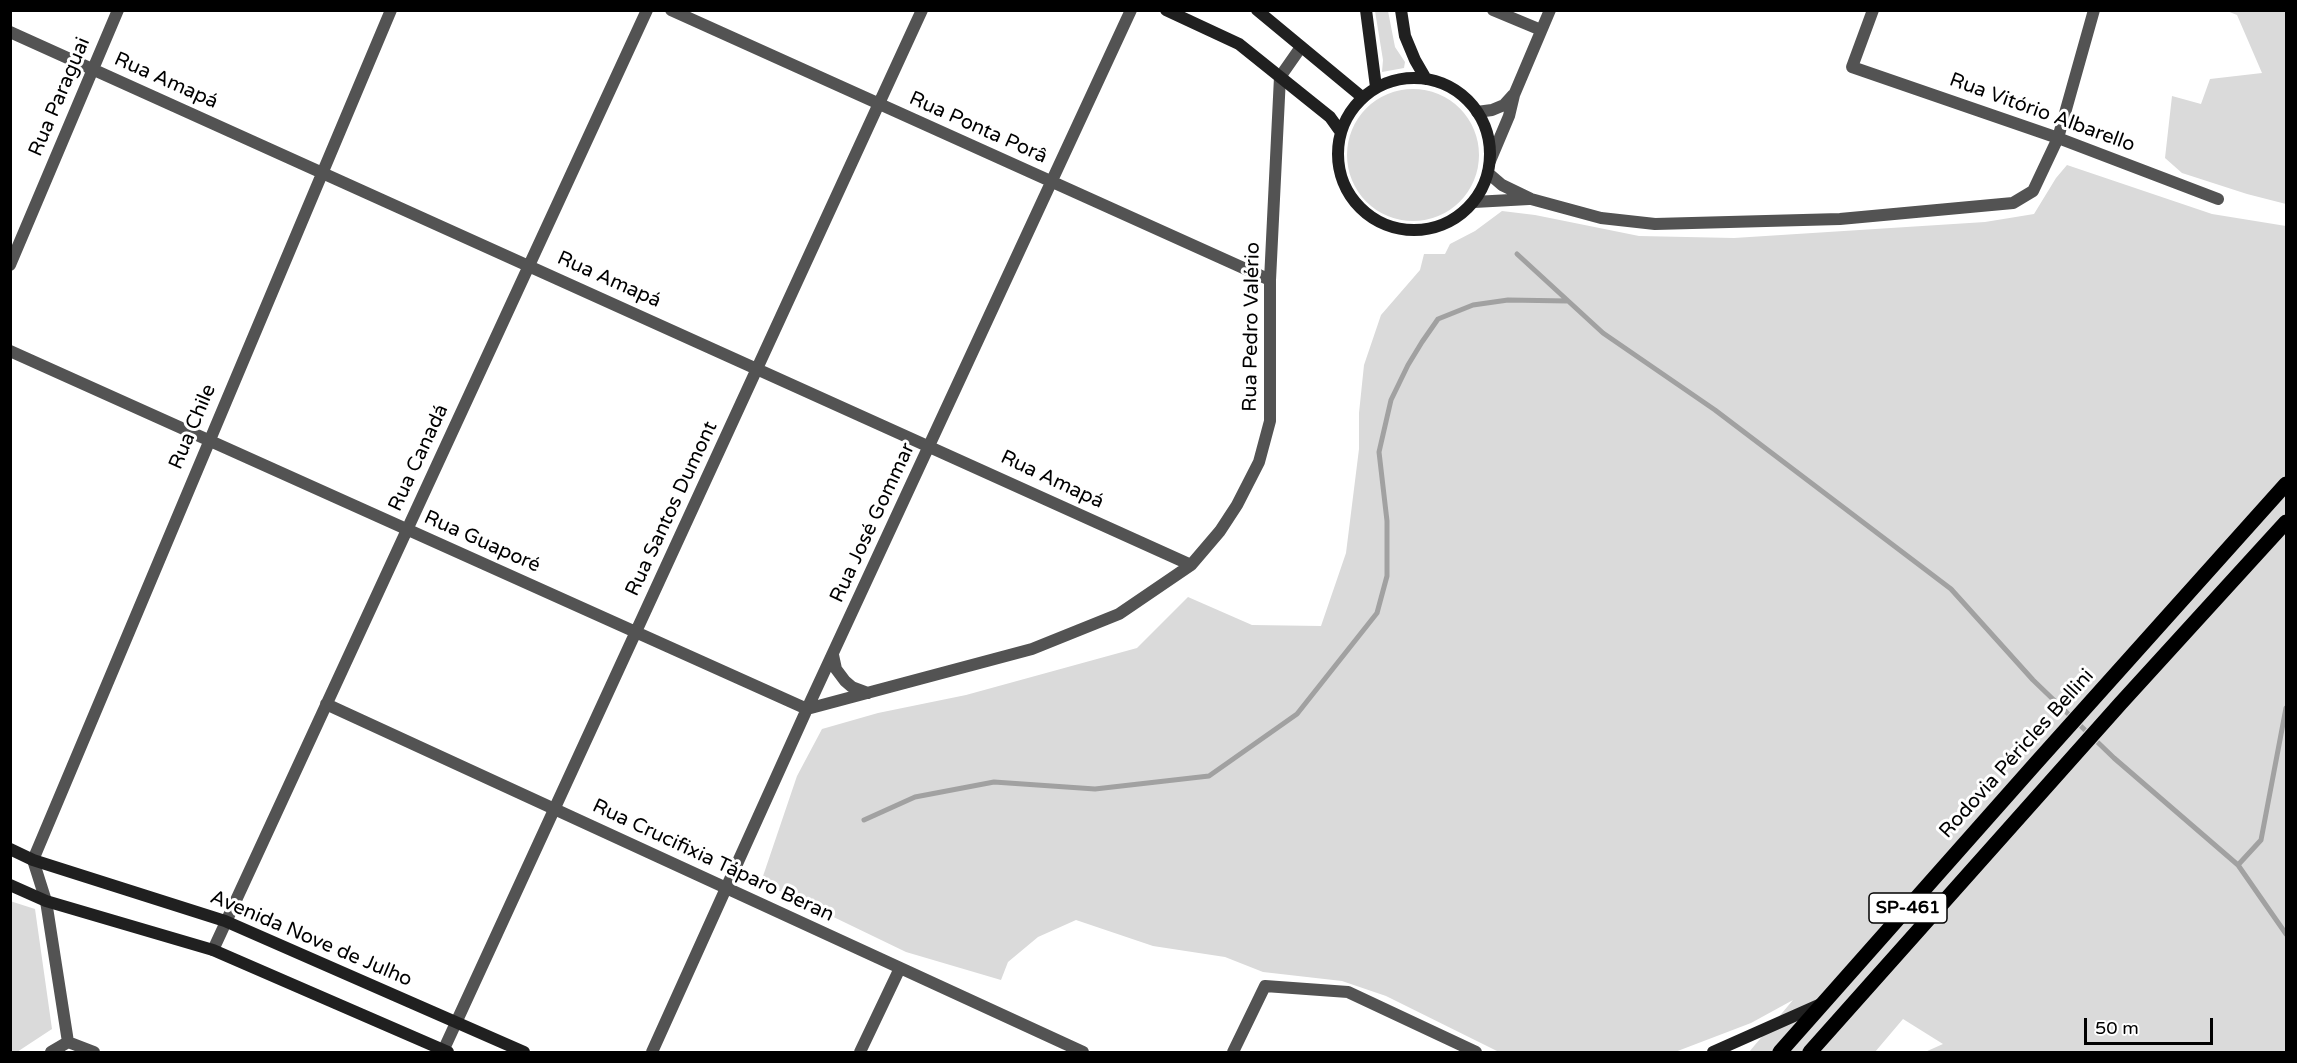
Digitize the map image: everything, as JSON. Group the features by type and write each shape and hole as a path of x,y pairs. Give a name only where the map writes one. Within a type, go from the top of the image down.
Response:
{"main road":[{"name":"Rodovia Péricles Bellini","path":"1780,1053 2286,484"},
{"name":"SP-461","path":"1810,1053 2120,704 2286,522"}],"street":[{"name":"Rua Paraguai","path":"10,265 118,10"},
{"name":"Rua Chile","path":"33,860 391,10"},
{"name":"Rua Canadá","path":"213,950 647,10"},
{"name":"Rua Ponta Porâ","path":"671,10 1270,280"},
{"name":"Rua Santos Dumont","path":"446,1052 456,1023 922,10"},
{"name":"Rua José Gommar","path":"652,1053 807,709 1131,10"},
{"path":"1166,10 1239,44 1330,117 1340,131"},
{"path":"1257,10 1362,97"},
{"path":"1366,10 1376,87"},
{"path":"1401,10 1405,36 1426,78"},
{"path":"1493,10 1542,30"},
{"path":"1550,10 1514,94 1509,116 1489,167 1482,188 1474,202 1456,217 1435,227 1412,230 1389,226 1368,215 1352,198 1341,178 1337,155 1340,131 1349,113 1362,97 1376,87 1409,77 1426,78 1446,85 1464,96 1478,112 1488,136 1489,167 1502,185 1531,199 1601,218 1655,224 1840,219 2013,203 2033,191 2058,138 2094,10"},
{"name":"Rua Vitório Albarello","path":"1873,10 1852,67 2058,138 2218,199"},
{"name":"Rua Amapá","path":"10,32 1191,565"},
{"path":"1280,77 1301,47"},
{"name":"Rua Pedro Valério","path":"807,709 1032,649 1119,614 1191,565 1220,531 1237,505 1259,462 1270,421 1270,280 1280,77"},
{"path":"1478,112 1504,105 1514,94"},
{"path":"1474,202 1531,199"},
{"name":"Rua Guaporé","path":"10,351 807,709"},
{"path":"833,655 836,669 845,681 852,687 869,693"},
{"name":"Rua Crucifixia Táparo Beran","path":"326,704 1083,1053"},
{"name":"Avenida Nove de Julho","path":"10,849 33,860 225,921 524,1053"},
{"path":"33,860 46,901 69,1042"},
{"path":"10,885 46,901 213,950 446,1052"},
{"path":"860,1053 900,968"},
{"path":"1233,1053 1265,986 1348,992 1476,1053"},
{"path":"1713,1053 1825,1002"},
{"path":"51,1053 69,1042"},
{"path":"69,1042 94,1053"}],"shaded area":[{"path":"1375,11 1388,11 1395,47 1405,62 1404,68 1382,72 1383,60"},
{"path":"2227,11 2286,11 2286,204 2182,173 2165,158 2172,96 2201,104 2210,79 2262,73 2237,15"},
{"path":"1413,89 1438,94 1460,108 1474,130 1479,155 1474,180 1460,202 1438,216 1413,221 1388,216 1366,202 1352,180 1347,155 1352,130 1366,108 1388,94"},
{"path":"2067,165 2212,214 2286,226 2286,1052 1925,1052 1943,1044 1903,1019 1875,1052 1749,1052 1793,1000 1751,1023 1675,1052 1499,1052 1386,996 1342,981 1263,972 1225,957 1153,946 1076,920 1038,937 1008,962 1001,980 906,952 761,882 797,776 822,729 878,713 966,695 1137,648 1188,597 1252,625 1321,626 1346,553 1359,449 1359,413 1364,365 1381,315 1420,270 1424,254 1445,254 1450,244 1475,231 1502,211 1535,215 1639,236 1734,238 1985,222 2034,214 2056,178"},
{"path":"10,901 35,909 52,1029 17,1052 10,1052"}],"waterway":[{"path":"1517,254 1603,333 1715,410 1951,589 2033,680 2114,758 2238,865"},
{"path":"864,820 915,797 994,782 1095,789 1209,776 1297,714 1377,613 1387,576 1387,521 1379,452 1391,400 1422,342 1438,319 1473,305 1508,300 1568,301"},
{"path":"2286,708 2261,840 2238,865 2286,934"}]}
